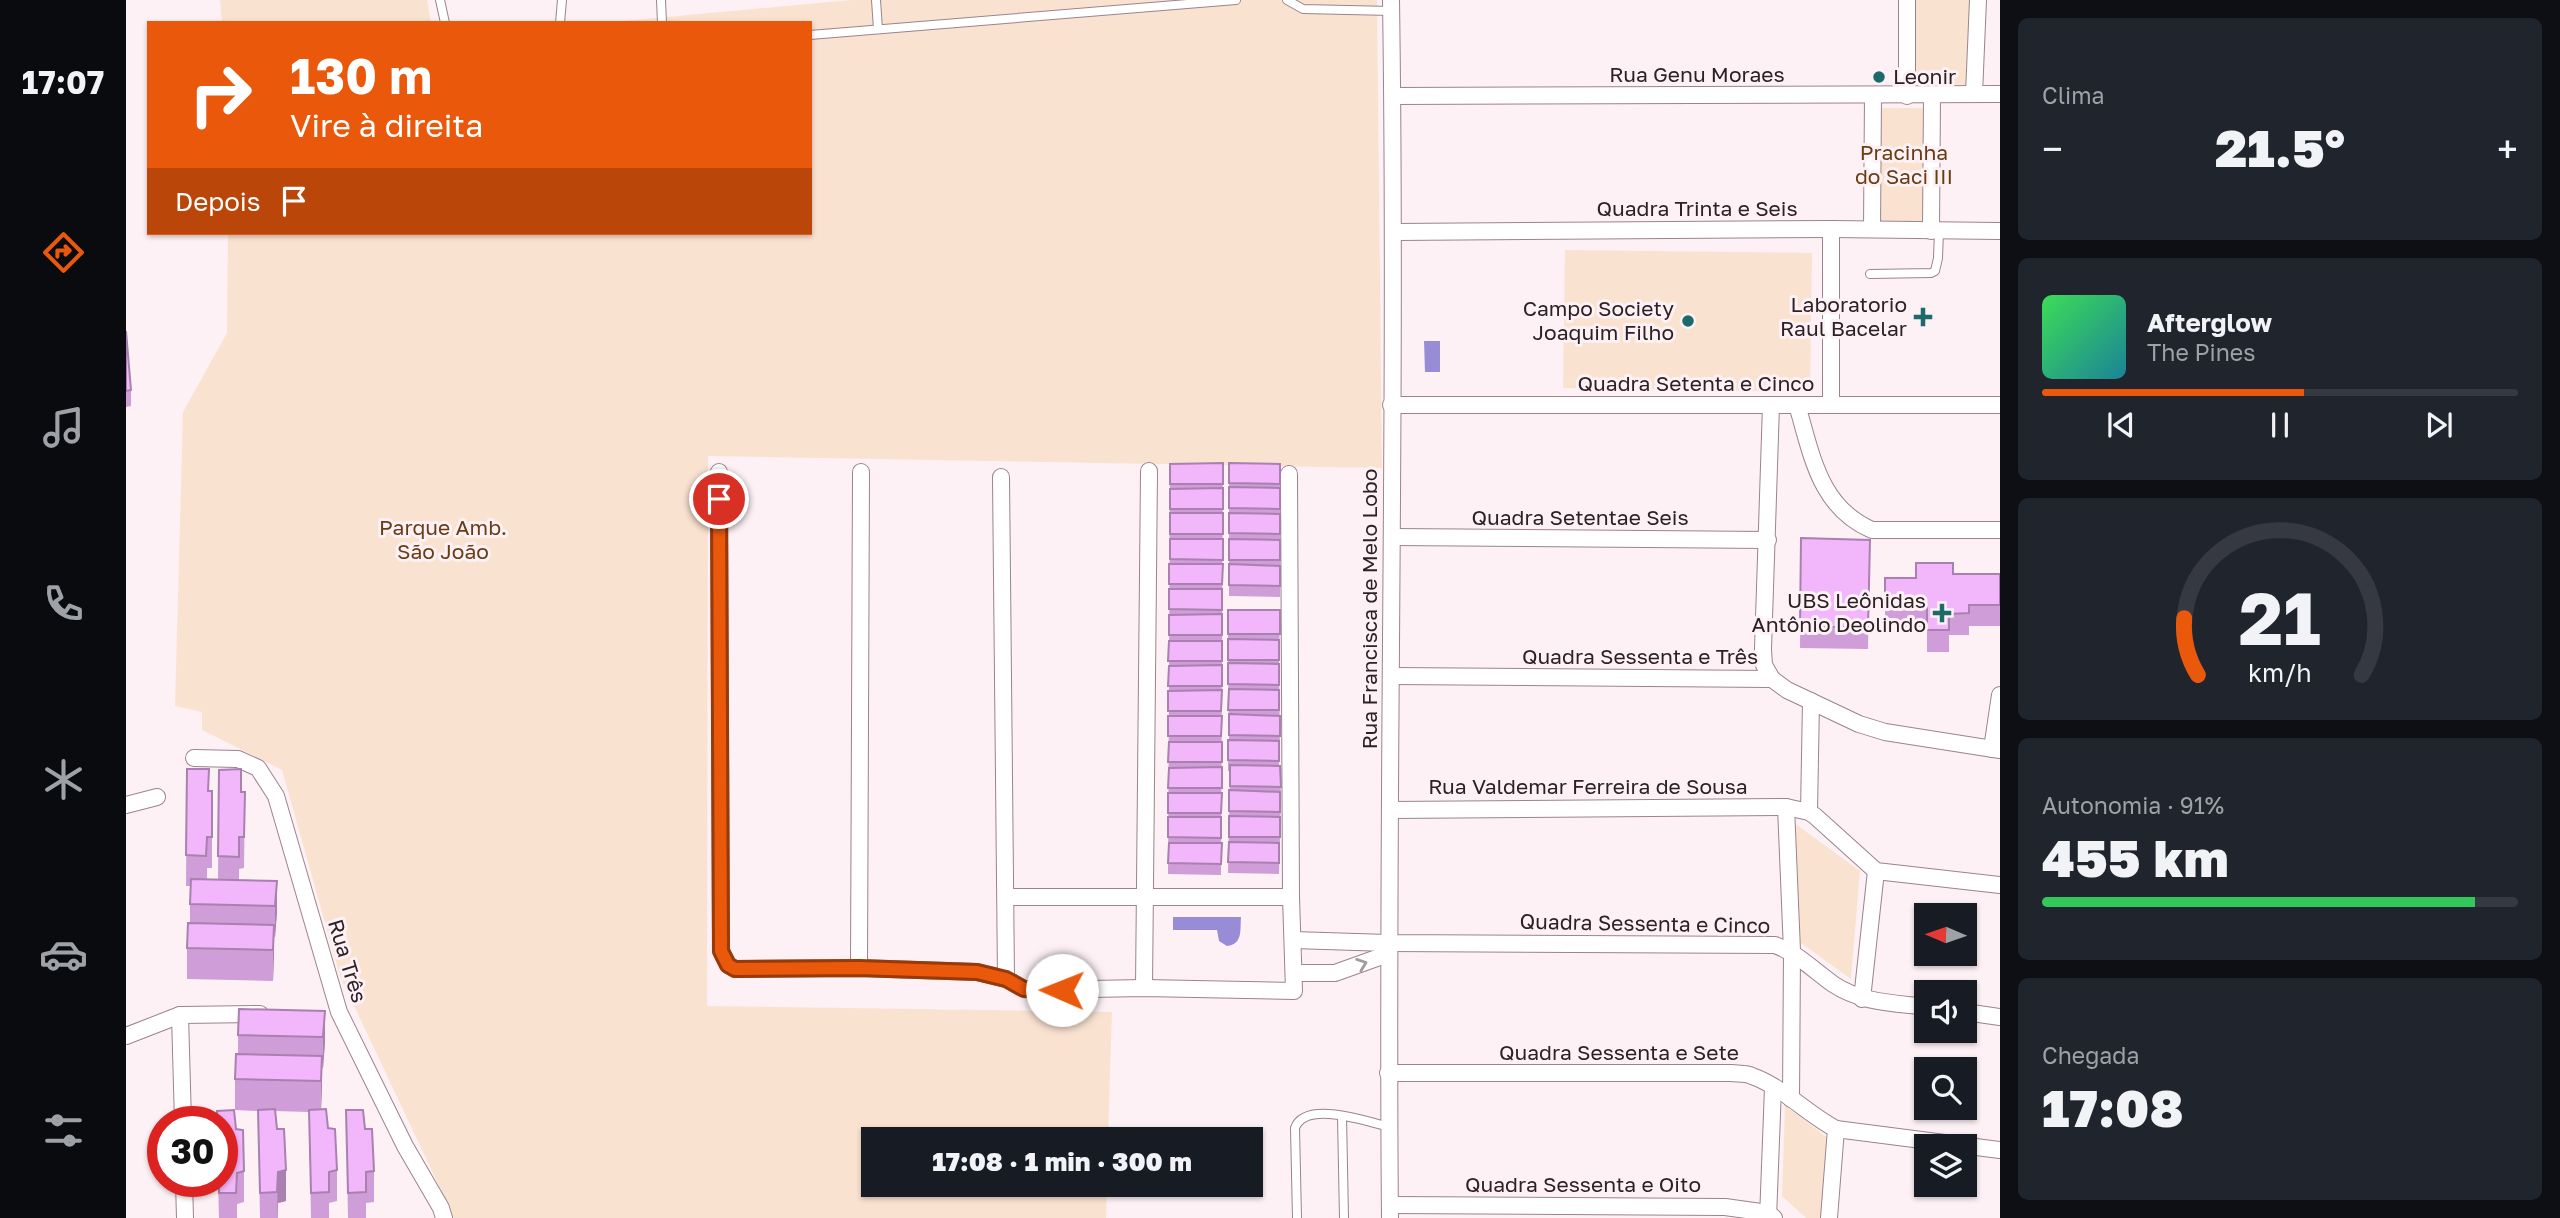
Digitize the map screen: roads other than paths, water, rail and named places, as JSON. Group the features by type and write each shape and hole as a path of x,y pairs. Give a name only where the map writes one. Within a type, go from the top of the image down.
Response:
{"street":[{"path":"1907,0 1907,96"},
{"path":"1974,94 1978,0"},
{"name":"Rua Francisca de Melo Lobo","path":"1390,1212 1388,949 1392,676 1391,405 1395,232 1392,6"},
{"name":"Rua Genu Moraes","path":"1394,96 2000,94"},
{"path":"1872,229 1873,96"},
{"path":"1932,96 1935,232"},
{"path":"1831,229 1831,405"},
{"name":"Quadra Trinta e Seis","path":"1395,232 1831,229 2000,231"},
{"name":"Quadra Setenta e Cinco","path":"1391,405 2000,405"},
{"path":"1771,405 1763,649 1765,665 1772,679"},
{"path":"1797,405 1818,476 1832,500 1856,523 1872,530 2000,530"},
{"path":"1144,988 1149,471"},
{"path":"719,472 721,951 728,965 735,969 859,968 977,972 1006,979 1024,989 1035,990 1144,988 1294,991 1289,474"},
{"path":"859,968 862,472"},
{"path":"1001,477 1006,979"},
{"name":"Quadra Setentae Seis","path":"1392,537 1768,540"},
{"name":"Quadra Sessenta e Três","path":"1392,676 1772,679 1787,690 1859,724 1885,732 1996,749"},
{"path":"1996,749 2000,695"},
{"path":"1811,701 1809,812 1876,871 2000,885"},
{"name":"Rua Três","path":"194,758 238,759 258,768 276,796 333,1013 441,1208 444,1218"},
{"path":"126,805 157,797"},
{"path":"1786,807 1791,951 1791,1099"},
{"name":"Rua Valdemar Ferreira de Sousa","path":"1390,810 1786,807 1809,812"},
{"path":"1862,999 1876,871"},
{"path":"1006,897 1291,897"},
{"name":"Quadra Sessenta e Cinco","path":"1293,940 1388,949 1775,945 1791,951 1834,985 1862,999 1914,1005"},
{"path":"1294,973 1335,973 1388,949"},
{"path":"126,1036 180,1016 273,1014"},
{"path":"1977,1014 2000,1017"},
{"path":"180,1016 183,1106"},
{"name":"Quadra Sessenta e Sete","path":"1388,1073 1752,1075 1791,1099 1814,1118 1836,1129 2000,1150"},
{"path":"1770,1216 1773,1088"},
{"path":"1829,1218 1836,1129"},
{"path":"184,1197 185,1218"},
{"name":"Quadra Sessenta e Oito","path":"1390,1212 1725,1207 1770,1216"}],"lane":[{"path":"440,0 445,21"},
{"path":"560,21 562,0"},
{"path":"661,0 662,21"},
{"path":"876,0 877,29"},
{"path":"812,35 1236,0"},
{"path":"1287,0 1303,9 1392,6"},
{"path":"1870,274 1935,271 1938,258 1935,232"},
{"path":"1297,1218 1295,1128 1298,1121 1307,1114 1342,1116 1389,1127"},
{"path":"1342,1116 1344,1218"}],"place":[{"name":"Leonir","path":"1879,77"},
{"name":"Laboratorio Raul Bacelar","path":"1923,317"},
{"name":"Campo Society Joaquim Filho","path":"1688,321"},
{"name":"UBS Leônidas Antônio Deolindo","path":"1942,613"}],"park label":[{"name":"Pracinha do Saci III","path":"1904,165"},
{"name":"Parque Amb. São João","path":"443,540"}]}
